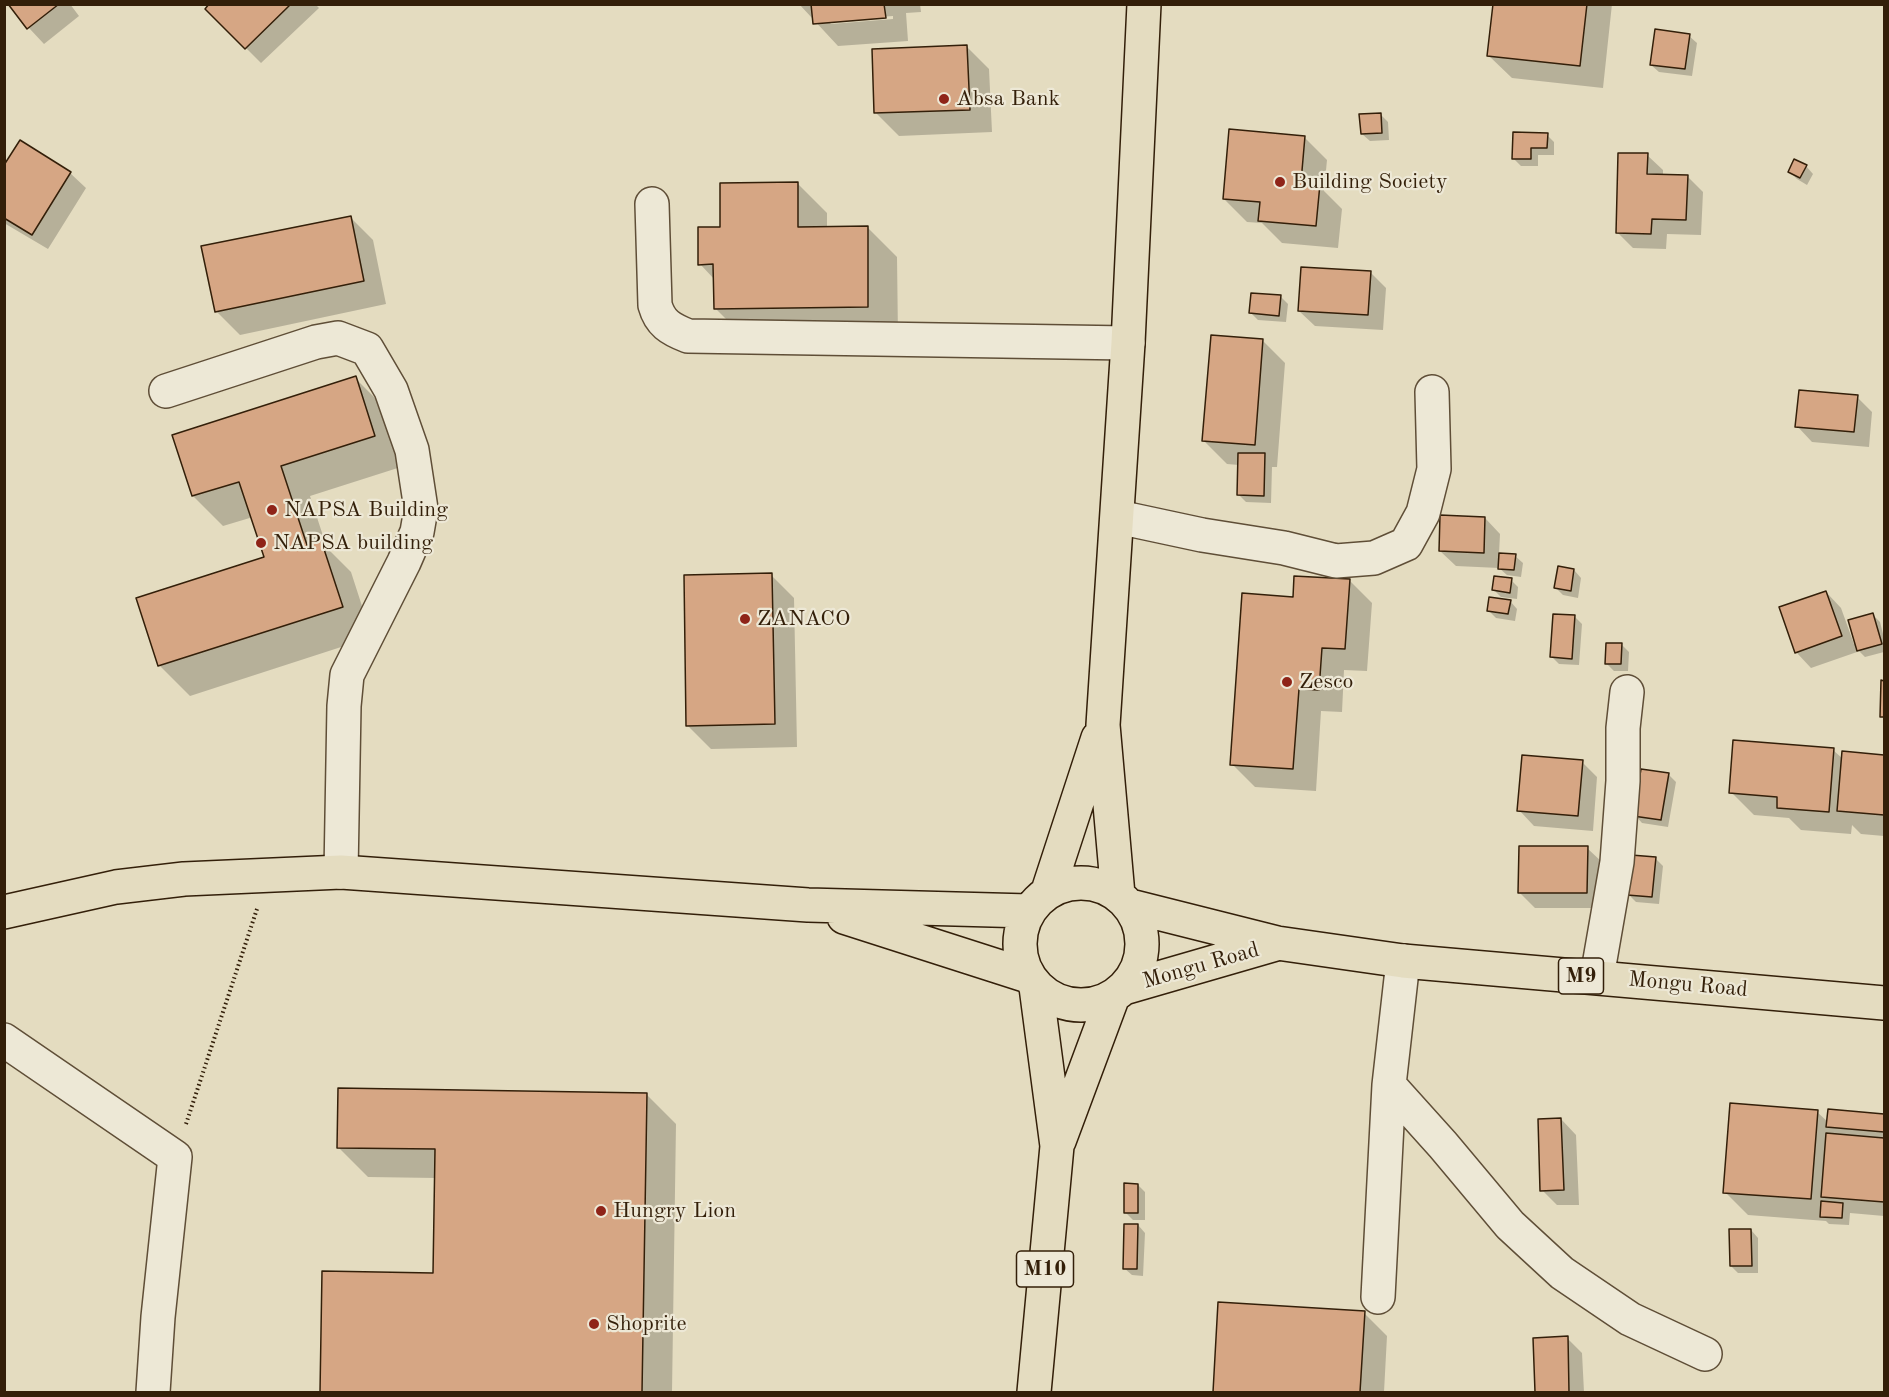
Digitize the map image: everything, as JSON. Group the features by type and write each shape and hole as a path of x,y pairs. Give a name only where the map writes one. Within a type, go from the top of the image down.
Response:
{"main road":[{"path":"1124,901 1103,725 1128,343 1144,4"},
{"path":"1032,982 1022,964 1019,950 1021,930 1039,901 1103,725"},
{"path":"4,912 116,887 184,879 341,872 808,905 1039,901 1062,886 1077,883 1105,888 1124,901 1137,919 1142,933 1143,948 1134,976 1119,992 1094,1004 1074,1005 1053,999 1032,982 808,905"},
{"name":"Mongu Road","path":"1124,901 1277,943 1403,961 1884,1003"},
{"name":"Mongu Road","path":"1119,992 1277,943"},
{"name":"M10","path":"1032,982 1057,1146 1034,1392"},
{"name":"M10","path":"1057,1146 1119,992"}],"street":[{"path":"652,204 658,317 670,329 688,336 1128,343"},
{"path":"166,391 316,342 338,338 366,349 391,390 412,450 421,509 417,532 404,562 347,675 344,706 341,872"},
{"path":"1118,517 1336,561 1374,558 1406,544 1423,513 1434,469 1432,392"},
{"path":"1597,977 1617,862 1623,781 1623,728 1627,692"},
{"path":"1378,1297 1389,1085 1403,961"},
{"path":"4,1040 175,1157 158,1317 153,1392"},
{"path":"1389,1085 1443,1145 1509,1225 1562,1273 1630,1319 1705,1354"}],"path":[{"path":"175,1157 269,874"}],"building":[{"path":"8,4 59,4 27,29"},
{"path":"209,4 291,4 245,49 205,9"},
{"path":"811,4 884,4 886,18 813,24"},
{"path":"1493,4 1587,4 1580,66 1487,56"},
{"path":"1655,29 1690,34 1685,69 1650,65"},
{"path":"967,45 970,110 874,113 872,49"},
{"path":"1381,113 1382,133 1361,134 1359,114"},
{"path":"1229,129 1305,136 1301,182 1320,184 1316,226 1258,221 1260,202 1223,199"},
{"path":"1513,132 1548,133 1547,148 1531,148 1531,159 1512,159"},
{"path":"20,140 71,172 32,235 4,218 4,165"},
{"path":"1618,153 1648,153 1647,174 1688,175 1686,220 1652,219 1651,234 1616,233"},
{"path":"1794,159 1807,165 1800,178 1788,172"},
{"path":"798,182 798,227 868,226 868,307 714,309 713,264 698,265 698,227 720,227 720,183"},
{"path":"351,216 364,281 215,312 201,246"},
{"path":"1301,267 1371,271 1368,315 1298,311"},
{"path":"1251,293 1281,295 1279,316 1249,313"},
{"path":"1211,335 1263,339 1255,445 1202,441"},
{"path":"356,376 375,436 281,466 307,545 321,540 343,607 158,666 136,598 264,557 239,482 192,496 172,435"},
{"path":"1799,390 1858,395 1854,432 1795,427"},
{"path":"1238,453 1265,453 1264,496 1237,495"},
{"path":"1440,515 1485,517 1484,553 1439,551"},
{"path":"1499,553 1516,554 1514,570 1498,569"},
{"path":"1558,566 1574,569 1571,591 1554,588"},
{"path":"772,573 775,724 686,726 684,575"},
{"path":"1294,576 1350,579 1345,649 1322,648 1319,690 1299,689 1293,769 1230,765 1242,593 1293,597"},
{"path":"1494,576 1512,578 1510,593 1492,590"},
{"path":"1826,591 1842,636 1795,653 1779,607"},
{"path":"1489,597 1511,600 1508,614 1487,611"},
{"path":"1873,613 1882,644 1857,651 1848,620"},
{"path":"1553,614 1575,615 1572,659 1550,657"},
{"path":"1606,643 1622,643 1621,664 1605,664"},
{"path":"1881,680 1884,681 1884,717 1880,717"},
{"path":"1733,740 1834,748 1829,812 1777,808 1777,797 1729,793"},
{"path":"1842,751 1884,755 1884,815 1837,811"},
{"path":"1522,755 1583,760 1578,816 1517,811"},
{"path":"1641,769 1669,773 1661,820 1633,816"},
{"path":"1519,846 1588,846 1587,893 1518,893"},
{"path":"1631,855 1656,857 1652,897 1627,895"},
{"path":"338,1088 647,1093 642,1392 320,1392 322,1271 433,1273 435,1149 337,1148"},
{"path":"1730,1103 1818,1110 1811,1199 1723,1193"},
{"path":"1828,1109 1884,1114 1884,1132 1826,1127"},
{"path":"1561,1118 1564,1190 1540,1191 1538,1119"},
{"path":"1826,1133 1884,1138 1884,1202 1821,1197"},
{"path":"1124,1183 1138,1184 1138,1213 1124,1213"},
{"path":"1821,1201 1843,1203 1842,1218 1820,1217"},
{"path":"1124,1224 1138,1224 1137,1269 1123,1269"},
{"path":"1729,1229 1751,1229 1752,1266 1730,1266"},
{"path":"1218,1302 1365,1311 1360,1392 1213,1392"},
{"path":"1568,1336 1569,1392 1535,1392 1533,1338"}],"place":[{"name":"Absa Bank","path":"944,99"},
{"name":"Building Society","path":"1280,182"},
{"name":"NAPSA Building","path":"272,510"},
{"name":"NAPSA building","path":"261,543"},
{"name":"ZANACO","path":"745,619"},
{"name":"Zesco","path":"1287,682"},
{"name":"Hungry Lion","path":"601,1211"},
{"name":"Shoprite","path":"594,1324"}]}
